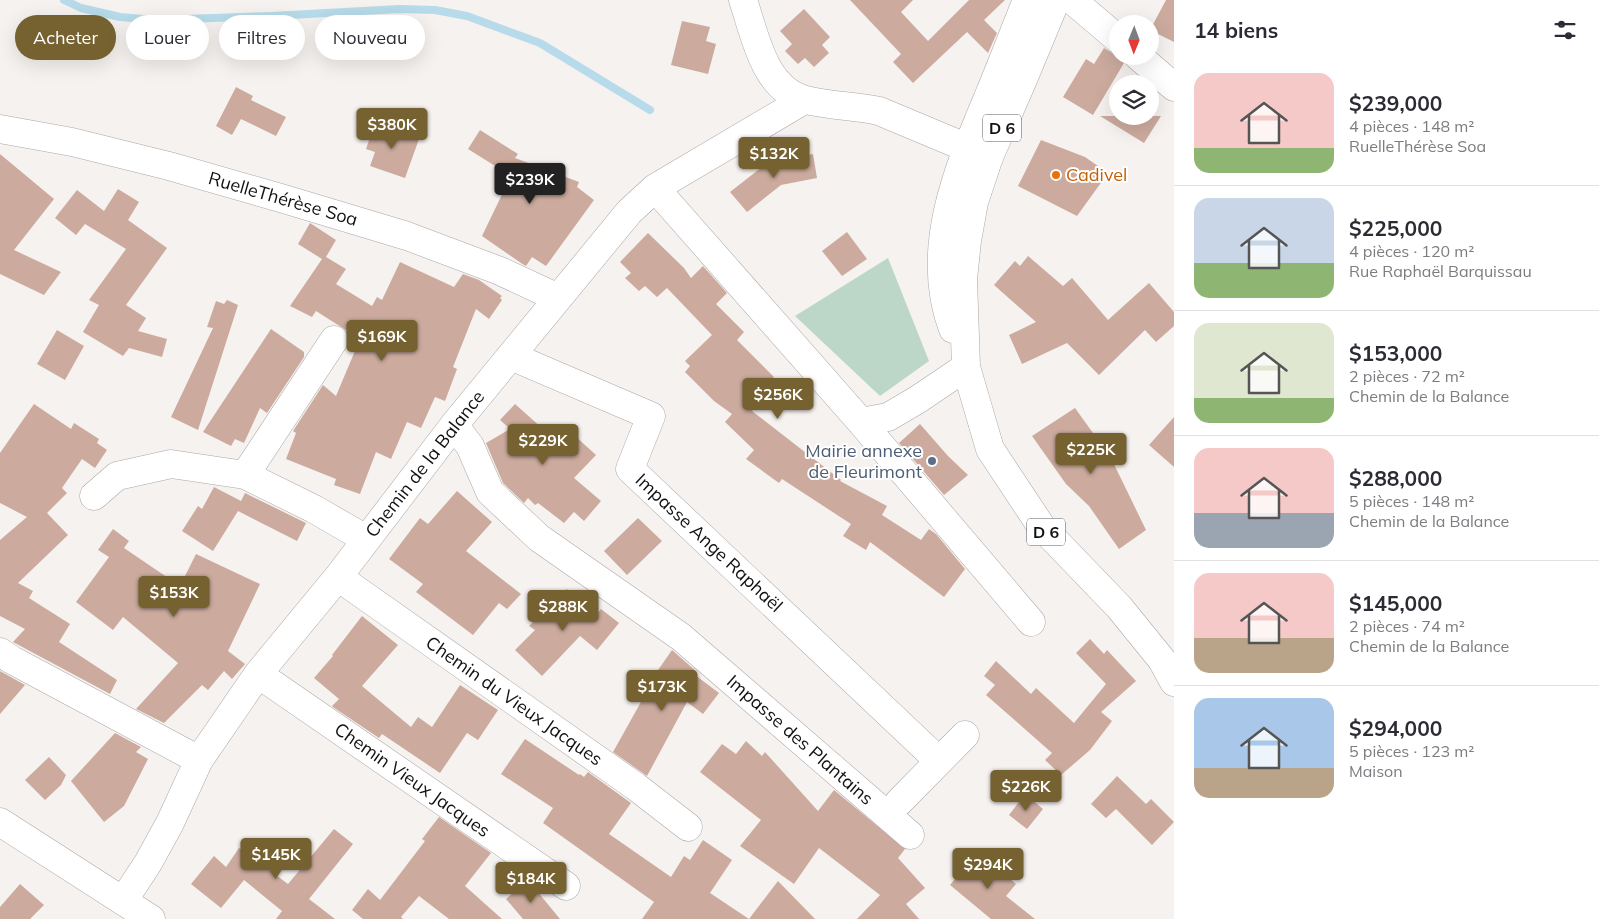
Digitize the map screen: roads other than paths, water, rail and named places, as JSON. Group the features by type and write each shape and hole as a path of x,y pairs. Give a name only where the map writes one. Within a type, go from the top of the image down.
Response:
{"street":[{"path":"743,0 768,71 790,93 804,100 880,111 978,152"},
{"name":"D 6","path":"978,152 1027,0"},
{"name":"D 6","path":"1056,0 1022,82 978,152 946,215 941,260 945,304 965,360 990,449 1041,526 1119,607 1162,660 1174,682"},
{"path":"1072,0 1109,31"},
{"path":"1148,65 1174,87"},
{"name":"Chemin de la Balance","path":"123,901 148,863 170,823 199,760 258,674 338,577 454,424 629,212 656,188 804,100"},
{"name":"RuelleThérèse Soa","path":"0,129 72,142 169,166 284,198 416,240 500,271 558,298"},
{"path":"656,188 861,422 1031,622"},
{"path":"245,475 334,340"},
{"name":"Impasse Ange Raphaël","path":"511,356 651,416 630,469 939,760"},
{"path":"861,422 888,417 917,400 965,360"},
{"name":"Impasse des Plantains","path":"454,424 470,446 490,492 539,538 681,638 910,835"},
{"path":"94,496 117,476 171,464 245,475 314,509 366,539"},
{"name":"Chemin du Vieux Jacques","path":"338,577 627,781 688,827"},
{"path":"0,652 199,760"},
{"name":"Chemin Vieux Jacques","path":"258,674 566,886"},
{"path":"899,802 965,735"},
{"path":"0,822 151,919"}],"waterway":[{"path":"64,0 81,8 120,17 155,20 400,9 435,10 467,16 540,43 650,110"}],"place":[{"name":"Cadivel","path":"1056,175"},
{"name":"Mairie annexe de Fleurimont","path":"932,461"}]}
